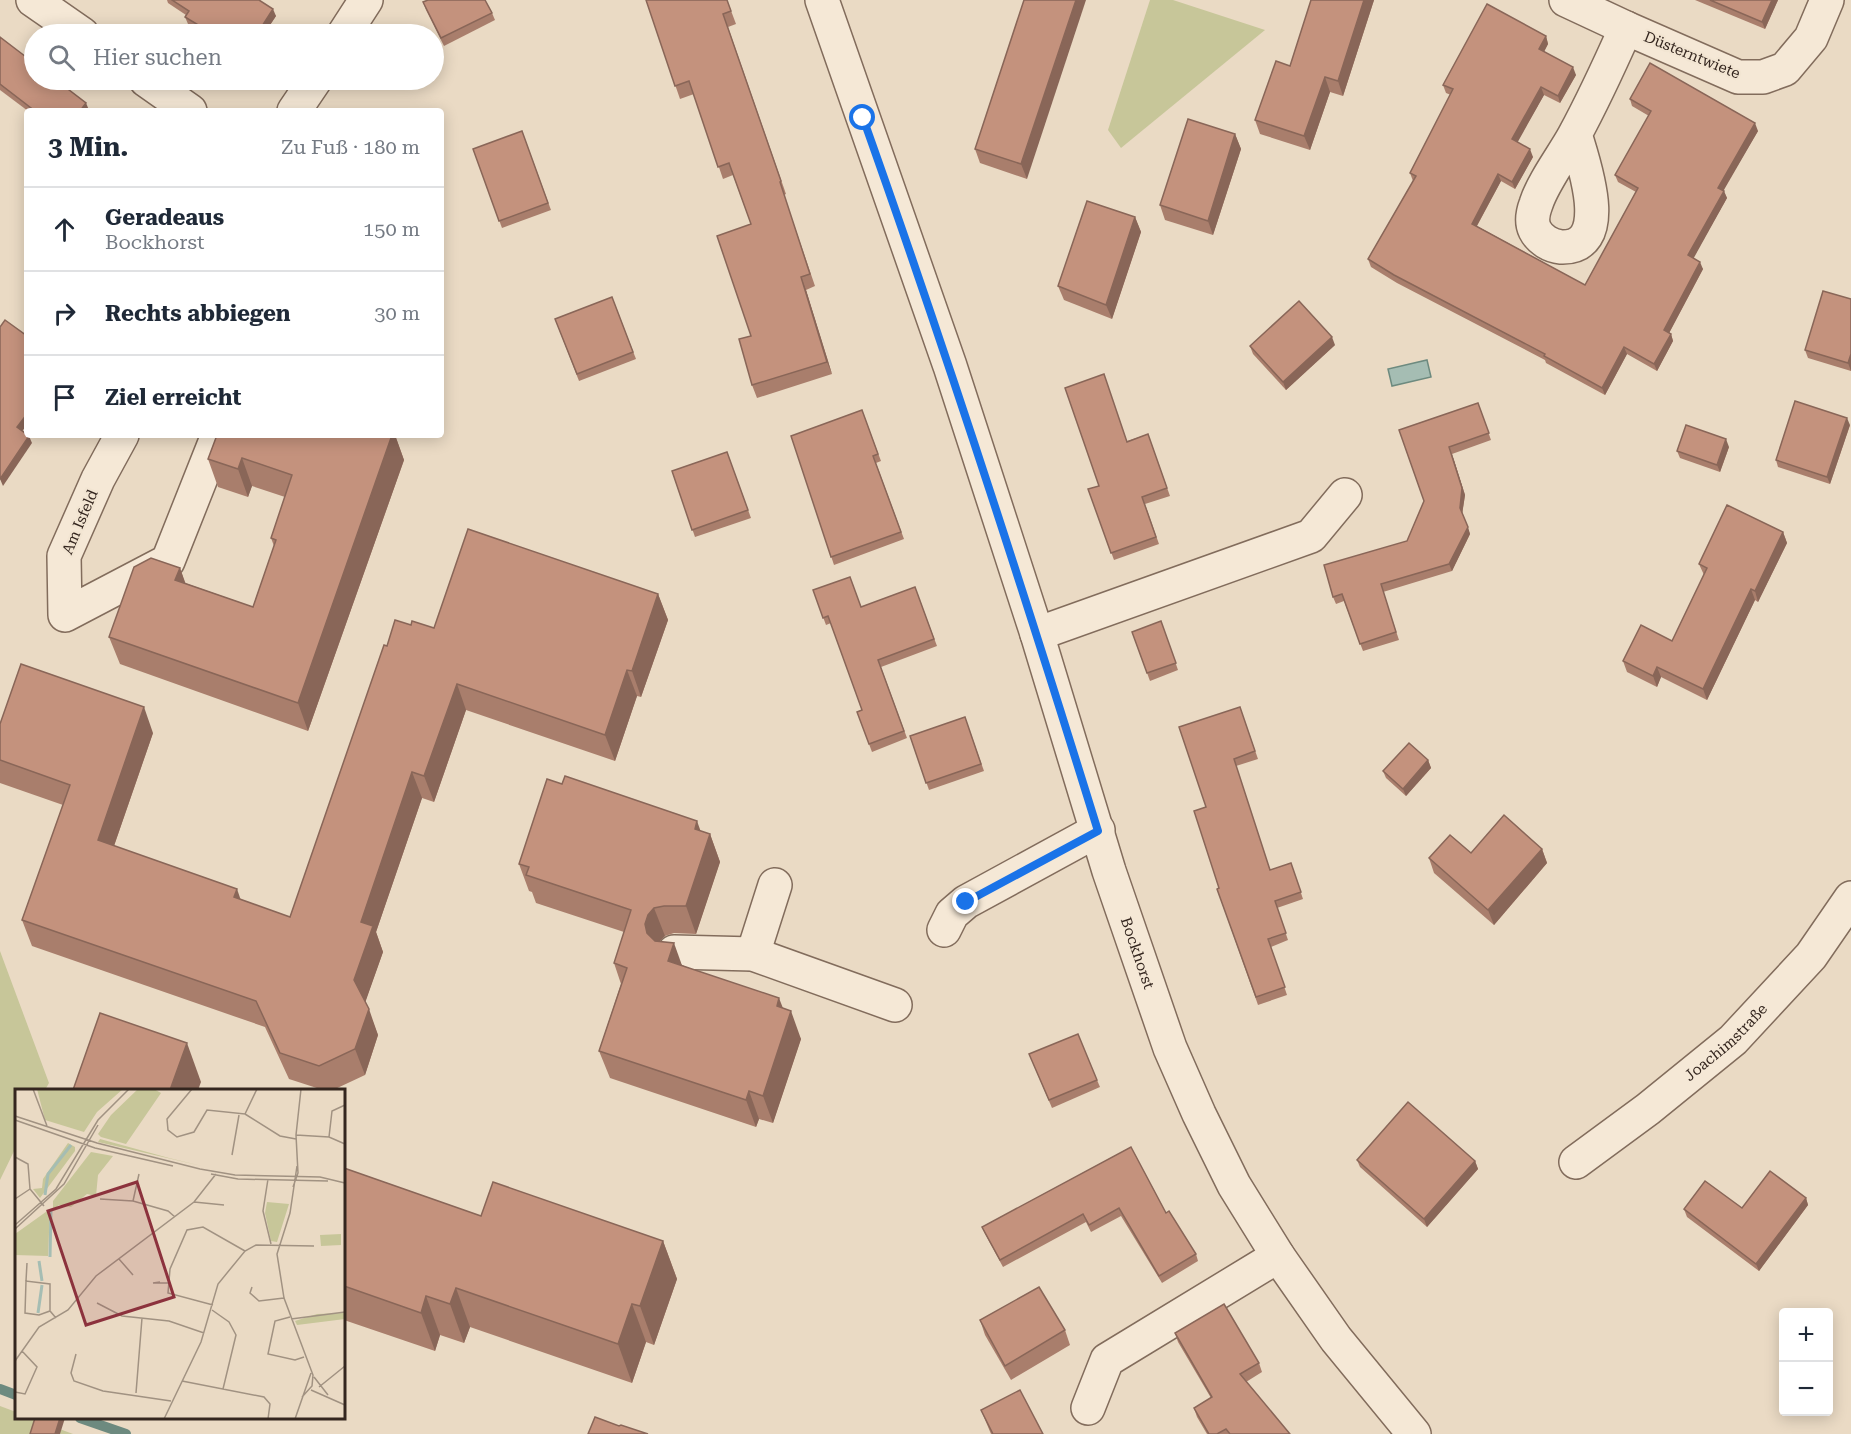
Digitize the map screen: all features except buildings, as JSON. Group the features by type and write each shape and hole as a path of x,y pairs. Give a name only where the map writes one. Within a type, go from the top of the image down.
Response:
{"street":[{"path":"33,0 68,24"},
{"path":"350,24 366,0"},
{"name":"Bockhorst","path":"822,0 942,345 1037,634 1109,871 1170,1048 1234,1185 1278,1256 1336,1339 1414,1434"},
{"name":"Düsterntwiete","path":"1566,0 1738,77 1763,77 1785,69 1811,38 1827,0"},
{"name":"Düsterntwiete","path":"1575,134 1626,28"},
{"path":"160,90 186,108"},
{"path":"296,108 308,90"},
{"name":"Am Isfeld","path":"120,438 98,479 64,556 65,615 168,561 217,438"},
{"path":"1037,634 1311,536 1345,495"},
{"path":"944,930 952,914 966,902 1098,831"},
{"path":"753,954 774,885"},
{"name":"Joachimstraße","path":"1576,1162 1648,1109 1733,1040 1811,956 1851,898"},
{"path":"674,952 753,954 895,1005"},
{"path":"1088,1408 1107,1360 1278,1256"}],"green space":[{"path":"1150,0 1173,0 1265,30 1121,148 1108,130"},
{"path":"0,951 49,1083 46,1089 15,1089 15,1149 0,1180"},
{"path":"0,1406 15,1412 15,1419 33,1419 73,1434 0,1434"}],"shaded area":[{"path":"1427,360 1431,377 1392,386 1388,369"}],"waterway":[{"path":"0,1389 15,1395"},
{"path":"83,1419 126,1434"}],"route":[{"path":"863,118 950,366 1098,831 1077,840 966,902"}]}
